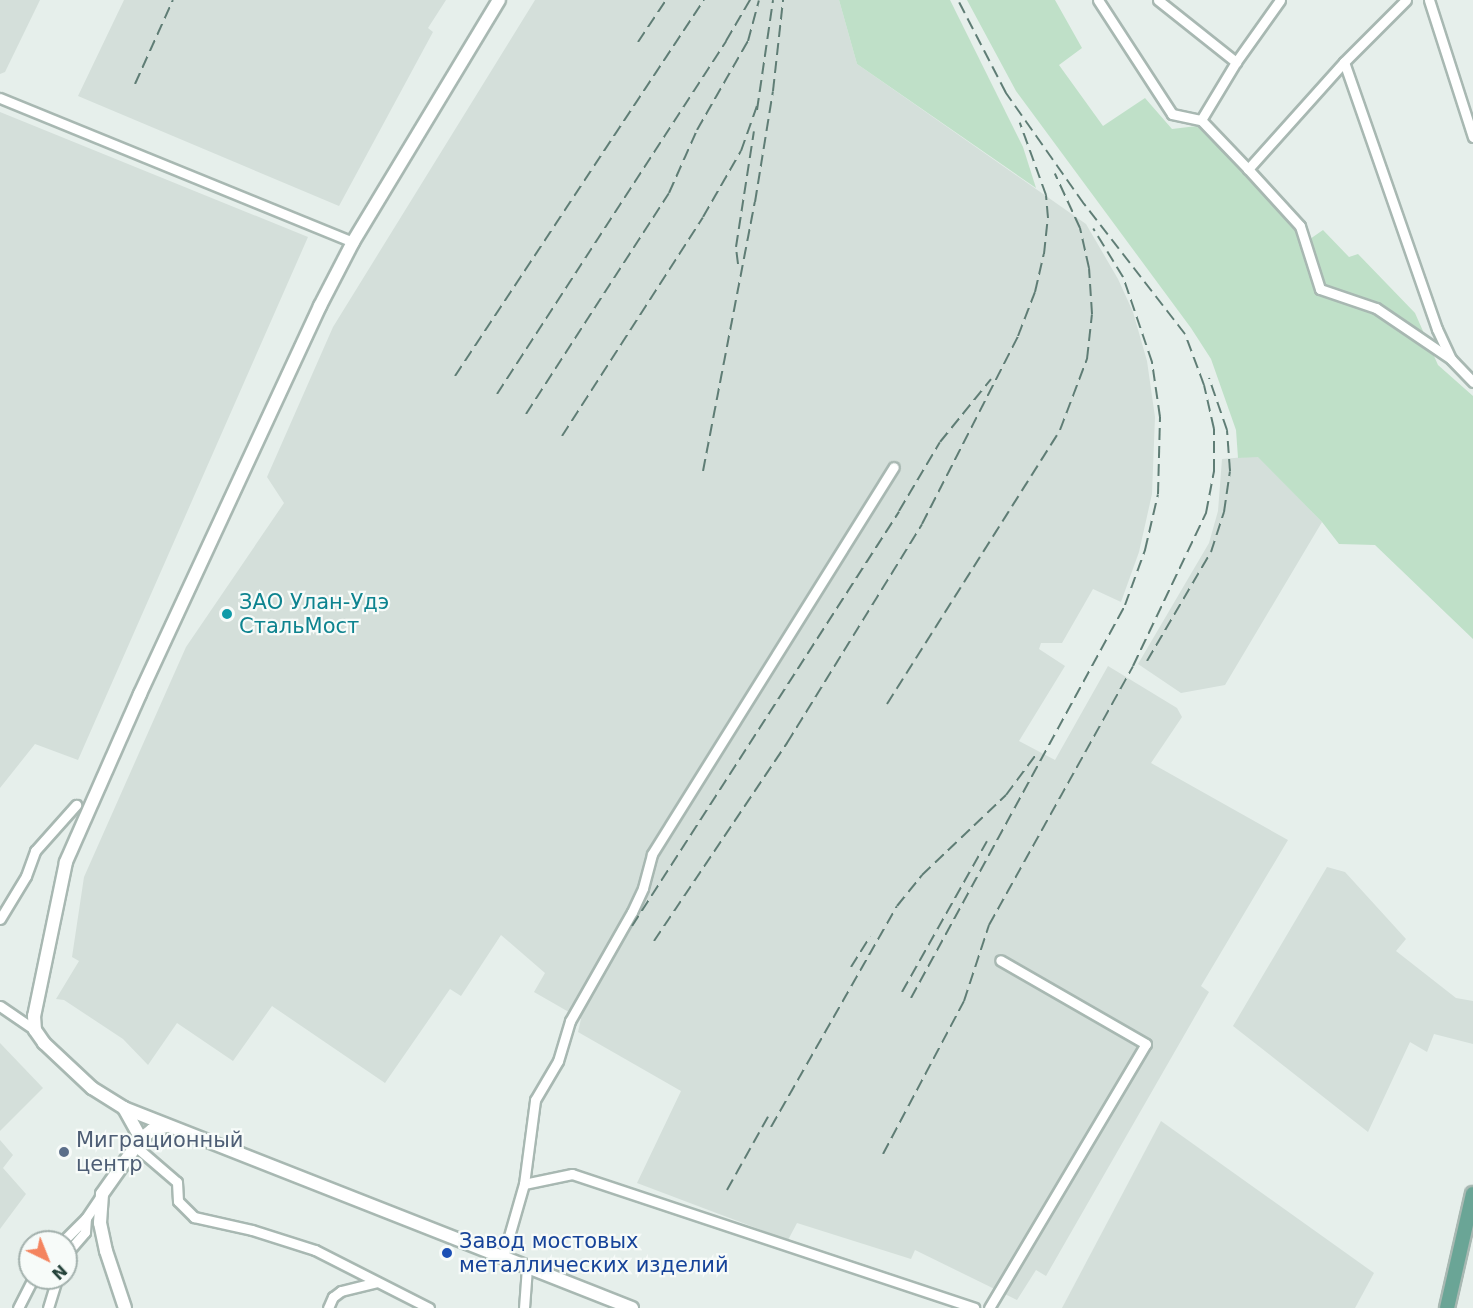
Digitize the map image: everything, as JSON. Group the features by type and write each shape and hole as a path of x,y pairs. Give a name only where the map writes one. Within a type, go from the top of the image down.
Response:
{"main road":[{"path":"1447,1308 1473,1194"}],"street":[{"path":"35,1030 34,1016 61,881 76,836 315,317 353,242 499,0"},
{"path":"1098,0 1172,114 1202,120 1300,226 1320,289 1376,308 1451,359 1473,382"},
{"path":"1158,0 1236,62"},
{"path":"1202,120 1236,62 1280,0"},
{"path":"1248,169 1344,62 1406,0"},
{"path":"1429,0 1473,136"},
{"path":"1344,62 1437,329 1451,359"},
{"path":"0,98 353,242"},
{"path":"503,1257 524,1184 535,1100 558,1061 570,1021 632,912 643,888 652,854 894,467"},
{"path":"0,919 26,876 35,851 76,805"},
{"path":"989,1308 1146,1044 1000,960"},
{"path":"0,1006 35,1030 44,1043 92,1088 124,1108 632,1308"},
{"path":"124,1108 138,1143 177,1182 178,1201 194,1217 252,1230 315,1250 429,1308"},
{"path":"74,1230 86,1218 138,1143 152,1130 166,1126"},
{"path":"524,1184 572,1174 974,1308"},
{"path":"102,1194 100,1222 104,1242 114,1281 125,1308"},
{"path":"78,1240 85,1232 86,1218"},
{"path":"524,1308 527,1267"},
{"path":"328,1308 333,1297 341,1291 377,1282"},
{"path":"18,1308 27,1290"},
{"path":"48,1308 53,1290"}],"shaded area":[{"path":"0,0 40,0 5,72 0,74"},
{"path":"124,0 446,0 428,28 433,32 339,206 78,96"},
{"path":"535,0 839,0 857,64 1086,224 1118,279 1133,312 1147,361 1155,417 1152,494 1139,552 1121,602 1093,589 1062,643 1041,643 1039,649 1065,666 1019,741 1055,760 1108,666 1177,708 1182,717 1151,763 1288,840 1201,986 1209,992 1046,1276 1036,1270 1017,1300 915,1250 911,1259 797,1223 788,1240 637,1183 681,1091 578,1032 581,1019 534,992 545,973 501,935 461,996 450,989 385,1083 272,1006 233,1061 177,1023 148,1065 123,1039 64,1000 56,999 79,961 72,957 84,877 186,647 284,503 267,477 333,327"},
{"path":"0,112 308,237 78,760 35,744 0,788"},
{"path":"1258,456 1322,522 1225,685 1181,693 1138,664 1209,543 1218,511 1222,459"},
{"path":"1327,867 1345,872 1406,939 1396,951 1456,998 1473,1001 1473,1044 1434,1034 1427,1052 1410,1042 1368,1132 1233,1026"},
{"path":"0,1043 43,1088 0,1131"},
{"path":"1161,1121 1374,1273 1355,1308 1062,1308"},
{"path":"0,1140 13,1155 3,1168 26,1194 0,1229"}],"green space":[{"path":"839,0 950,0 1023,147 1036,188 857,64"},
{"path":"967,0 1055,0 1082,48 1059,65 1103,126 1145,98 1172,129 1197,126 1310,239 1323,230 1349,257 1358,254 1415,313 1438,365 1473,396 1473,639 1375,545 1339,544 1322,522 1258,457 1238,458 1236,430 1211,359 1191,328 1016,91"}],"railway":[{"path":"135,84 173,0"},
{"path":"638,42 666,0"},
{"path":"455,376 704,0"},
{"path":"497,394 726,41 750,0"},
{"path":"526,414 669,193 697,130 748,41 759,0"},
{"path":"757,110 773,0"},
{"path":"703,471 755,202 773,91 783,0"},
{"path":"883,1154 964,1001 989,925 1133,666 1206,513 1214,471 1214,429 1204,385 1185,334 1084,204 1006,93 958,0"},
{"path":"562,436 703,217 741,151 758,103"},
{"path":"654,941 787,743 922,524 1018,336 1035,292 1044,254 1048,218 1046,195 1020,123"},
{"path":"738,264 736,247 754,131"},
{"path":"887,704 1060,430 1087,359 1092,314 1089,268 1080,228 1055,174"},
{"path":"911,998 1125,605 1145,550 1158,494 1160,417 1152,362 1123,277 1093,228"},
{"path":"1147,661 1211,552 1224,512 1230,471 1227,430 1209,378"},
{"path":"632,926 899,511 940,442 991,379"},
{"path":"771,1127 897,906 922,875 1006,795 1035,756"},
{"path":"902,992 987,841"},
{"path":"851,967 870,936"},
{"path":"727,1190 770,1113"}],"place":[{"name":"ЗАО Улан-Удэ СтальМост","path":"227,614"},
{"name":"Миграционный центр","path":"64,1152"},
{"name":"Завод мостовых металлических изделий","path":"447,1253"}]}
